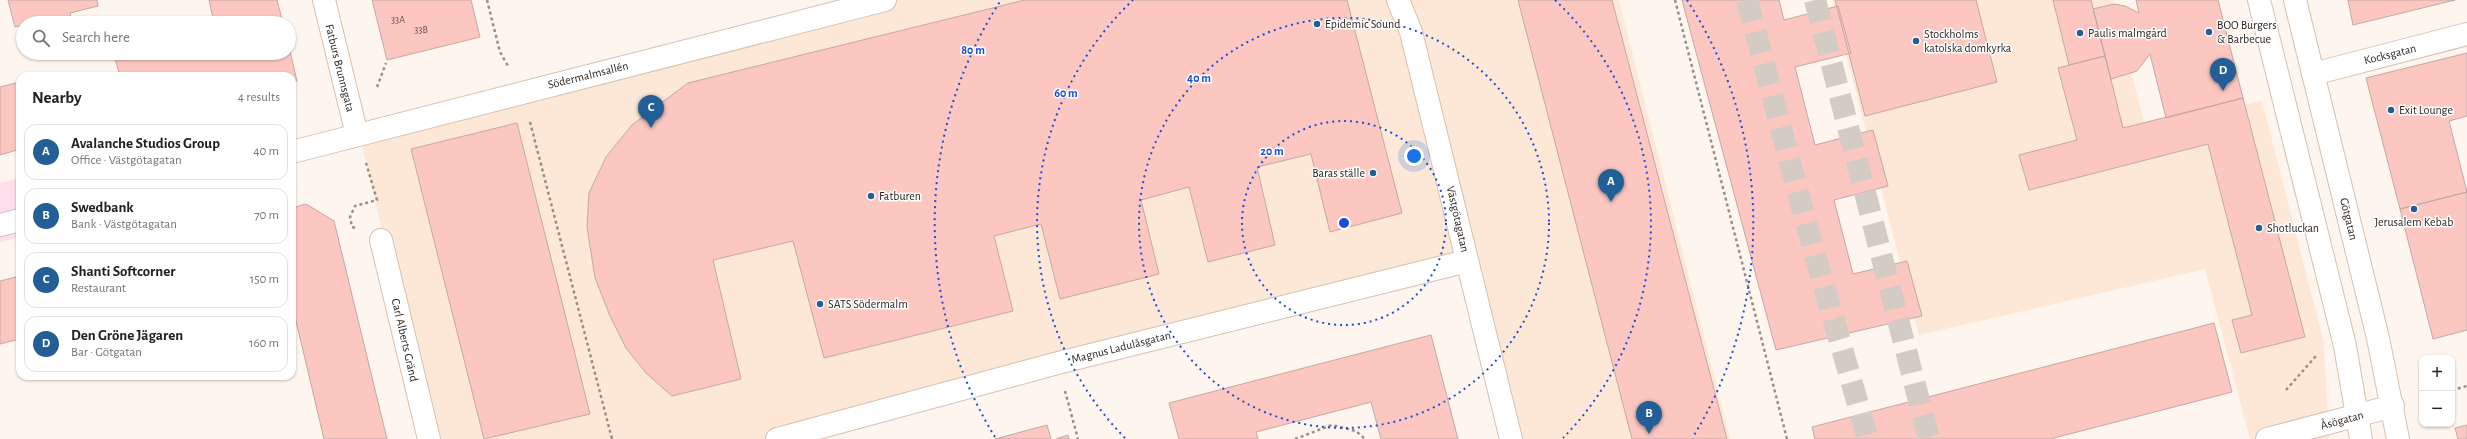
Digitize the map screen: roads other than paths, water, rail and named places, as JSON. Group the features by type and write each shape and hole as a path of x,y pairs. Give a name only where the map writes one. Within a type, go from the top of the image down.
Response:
{"street":[{"name":"Fatburs Brunnsgata","path":"324,0 357,135"},
{"name":"Södermalmsallén","path":"296,151 885,0"},
{"name":"Västgötagatan","path":"1398,0 1411,32 1511,439"},
{"path":"2260,0 2345,346 2359,416 2361,439"},
{"name":"Götgatan","path":"2295,0 2393,406 2398,439"},
{"name":"Kocksgatan","path":"2313,74 2467,34"},
{"path":"0,225 16,221"},
{"name":"Carl Alberts Gränd","path":"381,240 429,439"},
{"name":"Magnus Ladulåsgatan","path":"777,439 1058,363 1467,261"},
{"name":"Åsögatan","path":"2267,439 2393,406"}],"tunnel":[{"path":"1747,0 1809,234 1868,439"},
{"path":"1815,0 1929,439"}],"place":[{"name":"Epidemic Sound","path":"1317,24"},
{"name":"BOO Burgers & Barbecue","path":"2209,32"},
{"name":"Paulis malmgård","path":"2080,33"},
{"name":"Stockholms katolska domkyrka","path":"1916,41"},
{"name":"Den Gröne Jägaren","path":"2223,91"},
{"name":"Exit Lounge","path":"2391,110"},
{"name":"Shanti Softcorner","path":"651,128"},
{"name":"Baras ställe","path":"1373,173"},
{"name":"Fatburen","path":"871,196"},
{"name":"Avalanche Studios Group","path":"1611,202"},
{"name":"Jerusalem Kebab","path":"2414,209"},
{"name":"Shotluckan","path":"2259,228"},
{"name":"SATS Södermalm","path":"820,304"},
{"name":"Swedbank","path":"1649,434"}]}
